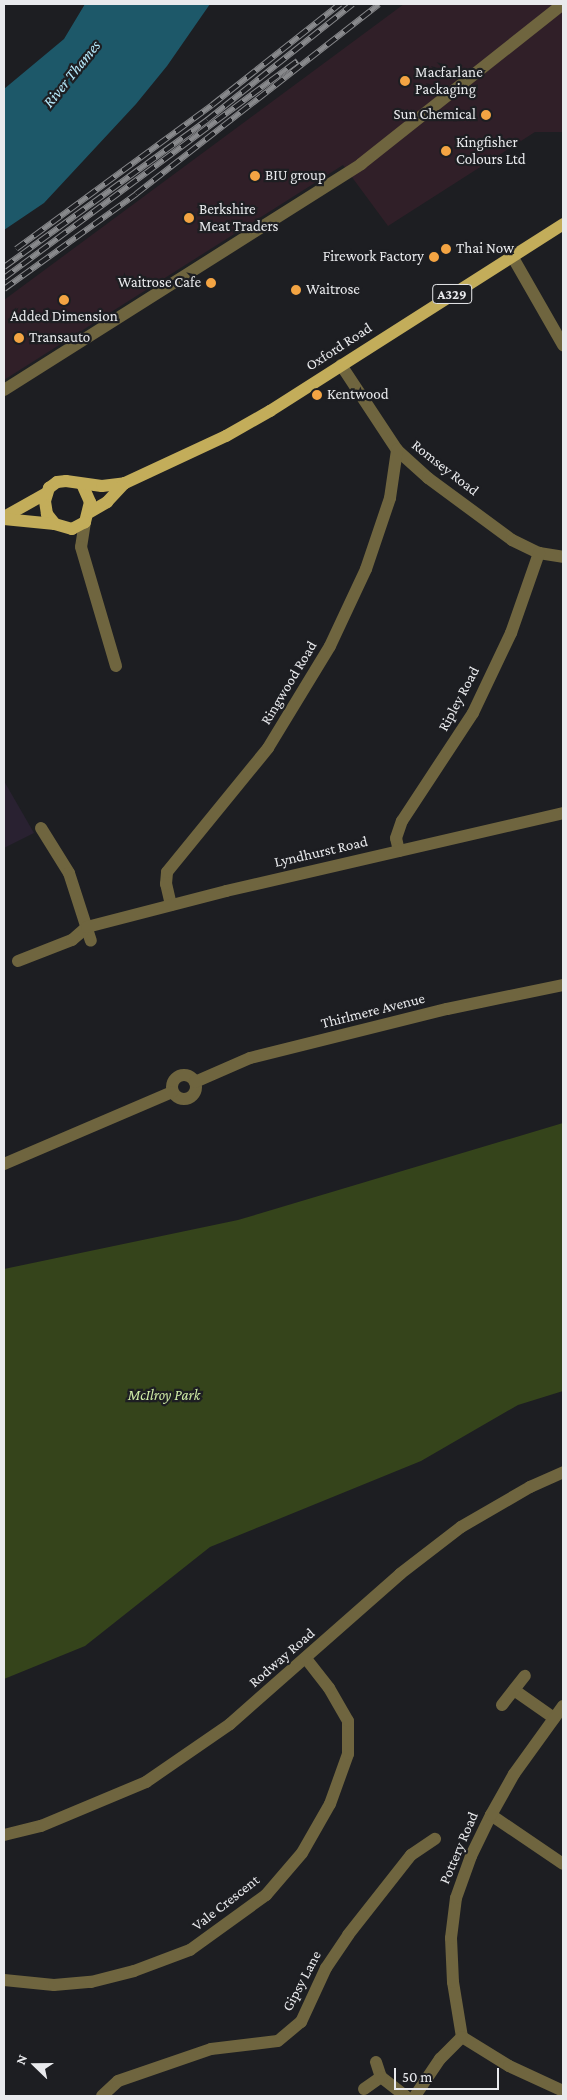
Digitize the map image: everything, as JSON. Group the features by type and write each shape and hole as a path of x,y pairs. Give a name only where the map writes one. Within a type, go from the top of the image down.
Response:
{"main road":[{"name":"Oxford Road","path":"88,517 107,502 125,483 252,422 563,224"},
{"path":"57,482 82,484 89,497 88,517 77,528 4,518 47,494 57,482"},
{"name":"Oxford Road","path":"82,484 125,483"},
{"path":"47,494 47,514 60,526"}],"street":[{"path":"4,390 361,164 562,4"},
{"path":"512,256 563,345"},
{"name":"Romsey Road","path":"341,365 397,450 512,540 538,553 563,557"},
{"name":"Ringwood Road","path":"171,905 166,884 167,872 268,748 330,646 366,569 387,507 397,450"},
{"path":"81,547 88,517"},
{"path":"60,526 81,547 116,666"},
{"name":"Ripley Road","path":"399,851 396,838 402,821 473,713 511,633 538,553"},
{"name":"Lyndhurst Road","path":"18,961 72,940 87,927 171,905 563,813"},
{"path":"41,828 69,873 75,899 91,941"},
{"name":"Thirlmere Avenue","path":"4,1164 172,1092 172,1085 178,1077 185,1075 195,1082 250,1058 563,985"},
{"name":"Rodway Road","path":"4,1834 41,1826 146,1782 230,1724 306,1659 400,1574 461,1527 530,1487 563,1472"},
{"name":"Vale Crescent","path":"4,1980 54,1985 90,1982 134,1971 190,1950 266,1895 302,1853 330,1804 348,1754 348,1721 329,1688 306,1659"},
{"path":"502,1705 525,1676"},
{"path":"514,1690 554,1718"},
{"name":"Pottery Road","path":"462,2037 453,1982 451,1938 456,1898 471,1856 514,1774 563,1706"},
{"path":"491,1816 563,1864"},
{"name":"Gipsy Lane","path":"102,2096 118,2081 211,2049 278,2041 301,2022 326,1968 348,1934 412,1855 435,1839"},
{"path":"415,2096 440,2059 462,2037 509,2066 563,2090"},
{"path":"376,2062 381,2078 405,2096"},
{"path":"364,2089 381,2078"}],"shaded area":[{"path":"404,4 563,4 563,132 535,132 388,226 343,165 4,380 4,300"},
{"path":"4,781 34,833 4,848"}],"green space":[{"name":"McIlroy Park","path":"563,1123 563,1391 518,1405 421,1461 210,1547 85,1646 4,1679 4,1269 238,1220"}],"water":[{"name":"River Thames","path":"85,4 210,4 167,66 136,104 44,203 4,230 4,89 64,39"}],"railway":[{"path":"16,249 212,105 340,4"},
{"path":"4,267 207,120 353,4"},
{"path":"4,289 136,194 379,4"},
{"path":"4,278 297,61"}],"place":[{"name":"Macfarlane Packaging","path":"405,81"},
{"name":"Sun Chemical","path":"486,115"},
{"name":"Kingfisher Colours Ltd","path":"446,151"},
{"name":"BIU group","path":"255,176"},
{"name":"Berkshire Meat Traders","path":"189,218"},
{"name":"Thai Now","path":"446,249"},
{"name":"Firework Factory","path":"434,257"},
{"name":"Waitrose Cafe","path":"211,283"},
{"name":"Waitrose","path":"296,290"},
{"name":"Added Dimension","path":"64,300"},
{"name":"Transauto","path":"19,338"},
{"name":"Kentwood","path":"317,395"}]}
